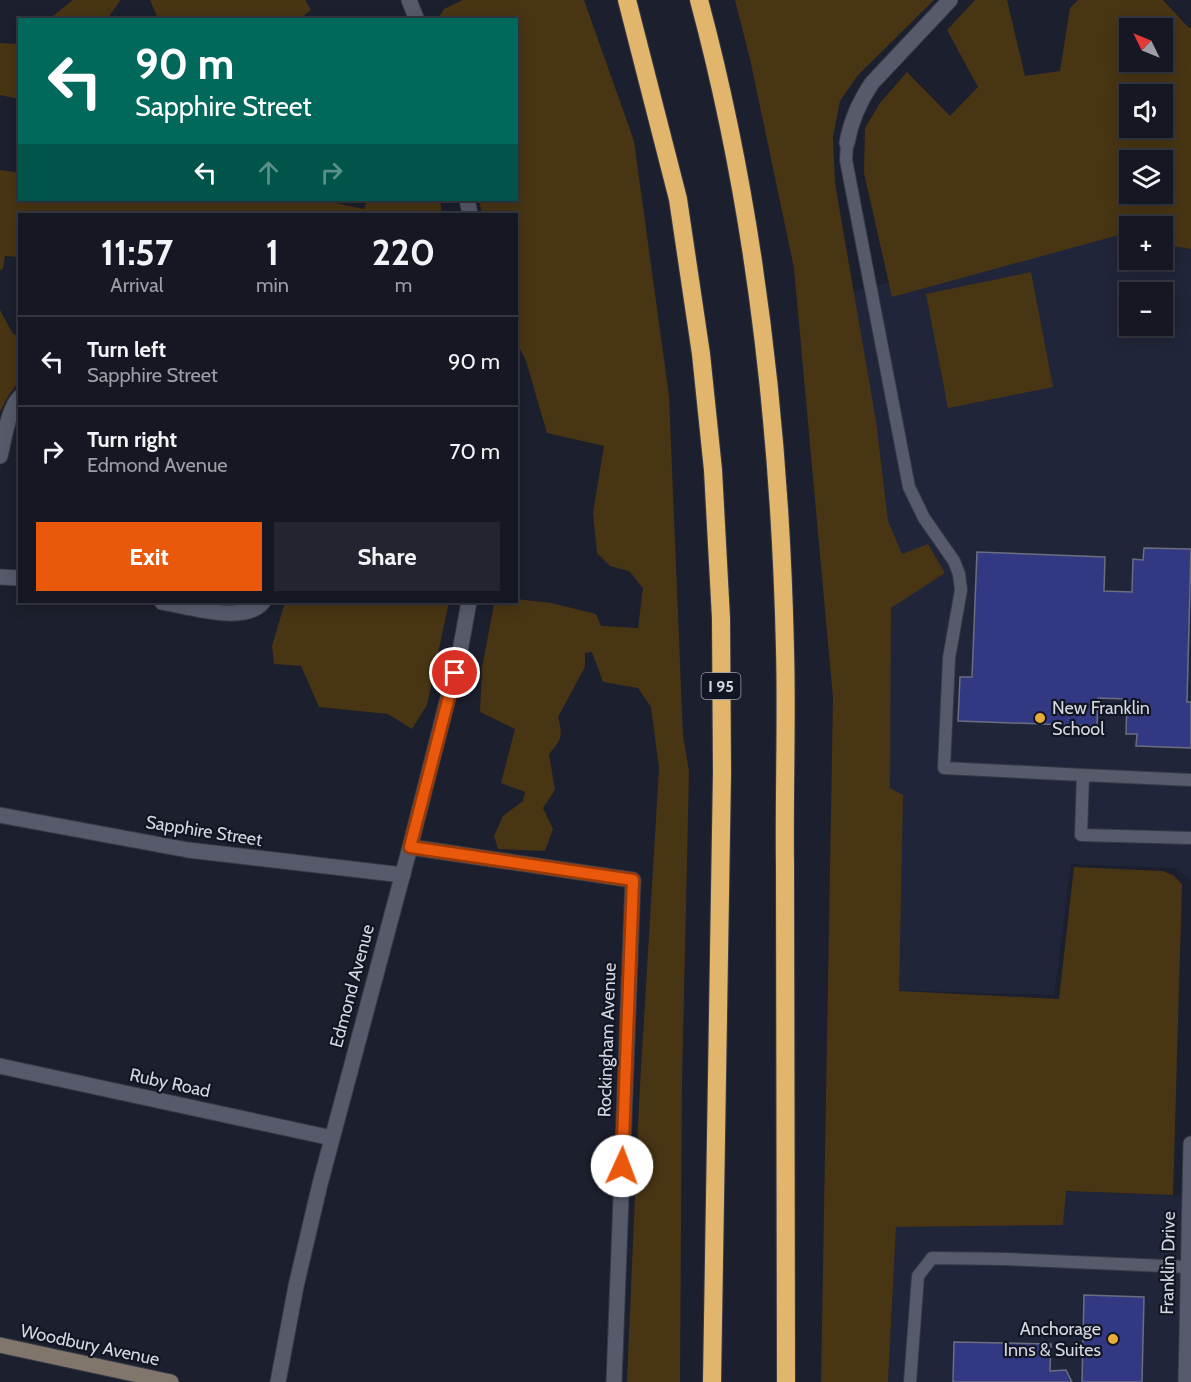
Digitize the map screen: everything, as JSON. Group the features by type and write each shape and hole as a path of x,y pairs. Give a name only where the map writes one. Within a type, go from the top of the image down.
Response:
{"highway":[{"name":"I 95","path":"627,0 678,199 702,354 713,470 721,618 722,772 712,1382"},
{"path":"699,0 732,133 754,261 766,357 780,522 786,651 786,1382"}],"street":[{"path":"409,0 416,18"},
{"path":"847,143 854,114 861,98 872,83 950,0"},
{"path":"0,456 18,399"},
{"path":"0,577 18,578"},
{"path":"168,603 234,614 260,604"},
{"name":"Edmond Avenue","path":"278,1382 296,1286 332,1138 403,875 460,651 469,603"},
{"name":"Sapphire Street","path":"0,815 188,850 403,875"},
{"name":"Rockingham Avenue","path":"410,847 633,880 614,1382"},
{"name":"Ruby Road","path":"0,1066 332,1138"},
{"name":"Franklin Drive","path":"1186,1382 1191,1144"},
{"name":"Woodbury Avenue","path":"0,1345 171,1382"}],"lane":[{"path":"847,143 846,160 909,487 924,518 954,561 959,574 961,590 949,658 944,768 1191,780"},
{"path":"1083,775 1081,835 1191,838"},
{"path":"910,1382 918,1276 932,1258 1005,1259 1189,1276"}],"shaded area":[{"path":"73,0 120,1 108,18 50,18"},
{"path":"150,0 305,0 311,10 300,18 158,18"},
{"path":"463,0 584,0 634,141 669,396 683,736 689,771 682,1082 680,1382 627,1382 639,1103 659,768 651,707 638,688 603,682 592,652 585,653 585,667 558,717 560,737 557,745 549,754 555,790 543,808 553,829 545,851 498,849 494,836 503,816 523,801 525,792 501,783 515,729 480,712 482,668 494,604 518,603 518,599 551,603 596,614 601,626 638,628 643,588 629,571 610,566 597,553 593,513 604,446 547,433 526,361 518,345 518,213 482,213 479,201 518,201 518,18 439,18 444,9"},
{"path":"735,0 934,0 858,75 840,101 833,137 835,183 876,421 888,521 902,554 928,544 945,573 891,608 890,788 903,795 899,991 1059,999 1074,867 1162,871 1173,875 1182,884 1173,1195 1066,1191 1063,1225 896,1227 888,1382 821,1382 833,698 794,268 750,59"},
{"path":"975,0 1007,0 1025,76 1060,71 1070,8 1078,0 1163,0 1189,28 1191,27 1191,249 1173,246 1173,216 1119,216 1119,235 892,297 864,173 865,128 880,103 907,72 950,116 978,87 947,30"},
{"path":"0,43 18,44 18,99 0,95"},
{"path":"0,170 15,172 18,176 18,201 70,203 71,201 326,201 364,209 367,201 440,201 442,213 18,213 18,257 5,256 3,269 0,270"},
{"name":"New Franklin School","path":"1112,228 1119,229 1119,270 1173,270 1173,238 1191,241 1191,880 1175,868 1071,864 1054,995 888,990 826,298"},
{"path":"1031,272 1053,387 948,408 926,294"},
{"path":"0,310 13,334 18,335 18,382 0,412"},
{"path":"285,603 449,603 427,705 412,729 388,714 319,707 301,666 274,664 272,646"},
{"path":"1065,1191 1191,1196 1191,1382 888,1382 896,1227 1063,1225"}],"building":[{"path":"1144,548 1191,549 1187,702 1191,702 1191,748 1136,746 1137,734 1126,734 1127,699 1098,698 1097,726 958,721 960,677 972,677 977,552 1105,557 1104,591 1132,592 1133,559 1143,560"},
{"name":"Anchorage Inns & Suites","path":"1084,1295 1144,1297 1142,1382 1082,1382"},
{"name":"Anchorage Inns & Suites","path":"954,1342 1051,1344 1050,1371 1066,1370 1072,1382 953,1382"}],"place":[{"name":"New Franklin School","path":"1040,718"},
{"name":"Anchorage Inns & Suites","path":"1113,1339"}],"route":[{"path":"455,673 410,847 633,880 622,1166"}]}
